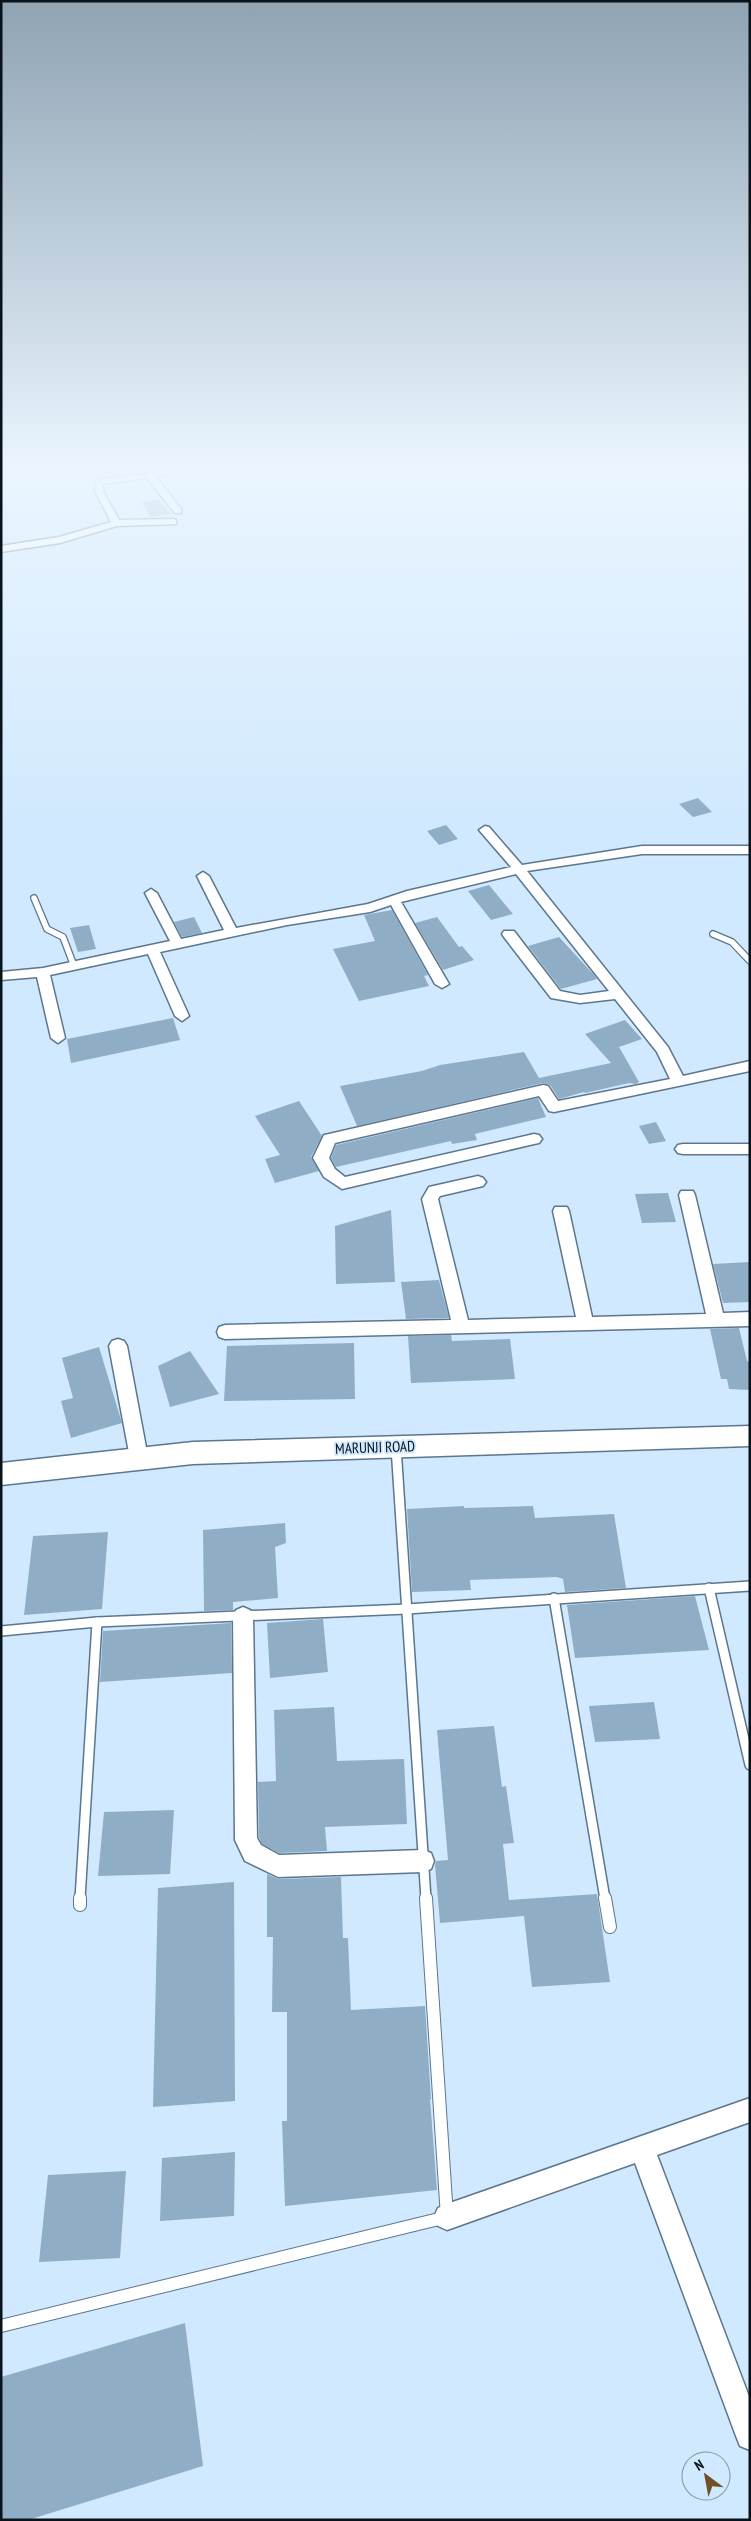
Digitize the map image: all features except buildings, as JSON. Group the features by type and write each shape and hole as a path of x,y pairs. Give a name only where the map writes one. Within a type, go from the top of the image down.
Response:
{"street":[{"path":"485,830 520,869 663,1050 679,1082"},
{"path":"1,976 43,972 232,933 370,908 394,900 520,869 595,855 642,850 750,850"},
{"path":"203,876 232,933"},
{"path":"151,893 178,944"},
{"path":"394,900 442,984"},
{"path":"510,934 556,994 580,999 619,994"},
{"path":"152,950 182,1016"},
{"path":"43,972 58,1038"},
{"path":"534,1139 342,1182 329,1173 321,1158 329,1139 543,1090 554,1107 750,1066"},
{"path":"683,1148 750,1149"},
{"path":"460,1327 430,1199 436,1191 478,1182"},
{"path":"687,1196 716,1320"},
{"path":"561,1211 585,1322"},
{"path":"225,1332 750,1319"},
{"path":"118,1346 139,1458"},
{"name":"MARUNJI ROAD","path":"1,1474 193,1453 750,1436"},
{"path":"243,1616 246,1840 253,1853 278,1866 423,1861"},
{"path":"447,2217 750,2110"},
{"path":"642,2148 750,2436"}],"lane":[{"path":"34,898 47,929 63,937 74,966"},
{"path":"713,934 732,942 750,961"},
{"path":"1,2326 447,2217 396,1447"},
{"path":"1,1631 97,1622 407,1609 750,1586"},
{"path":"709,1588 750,1765"},
{"path":"554,1598 610,1927"},
{"path":"80,1905 97,1622"}]}
